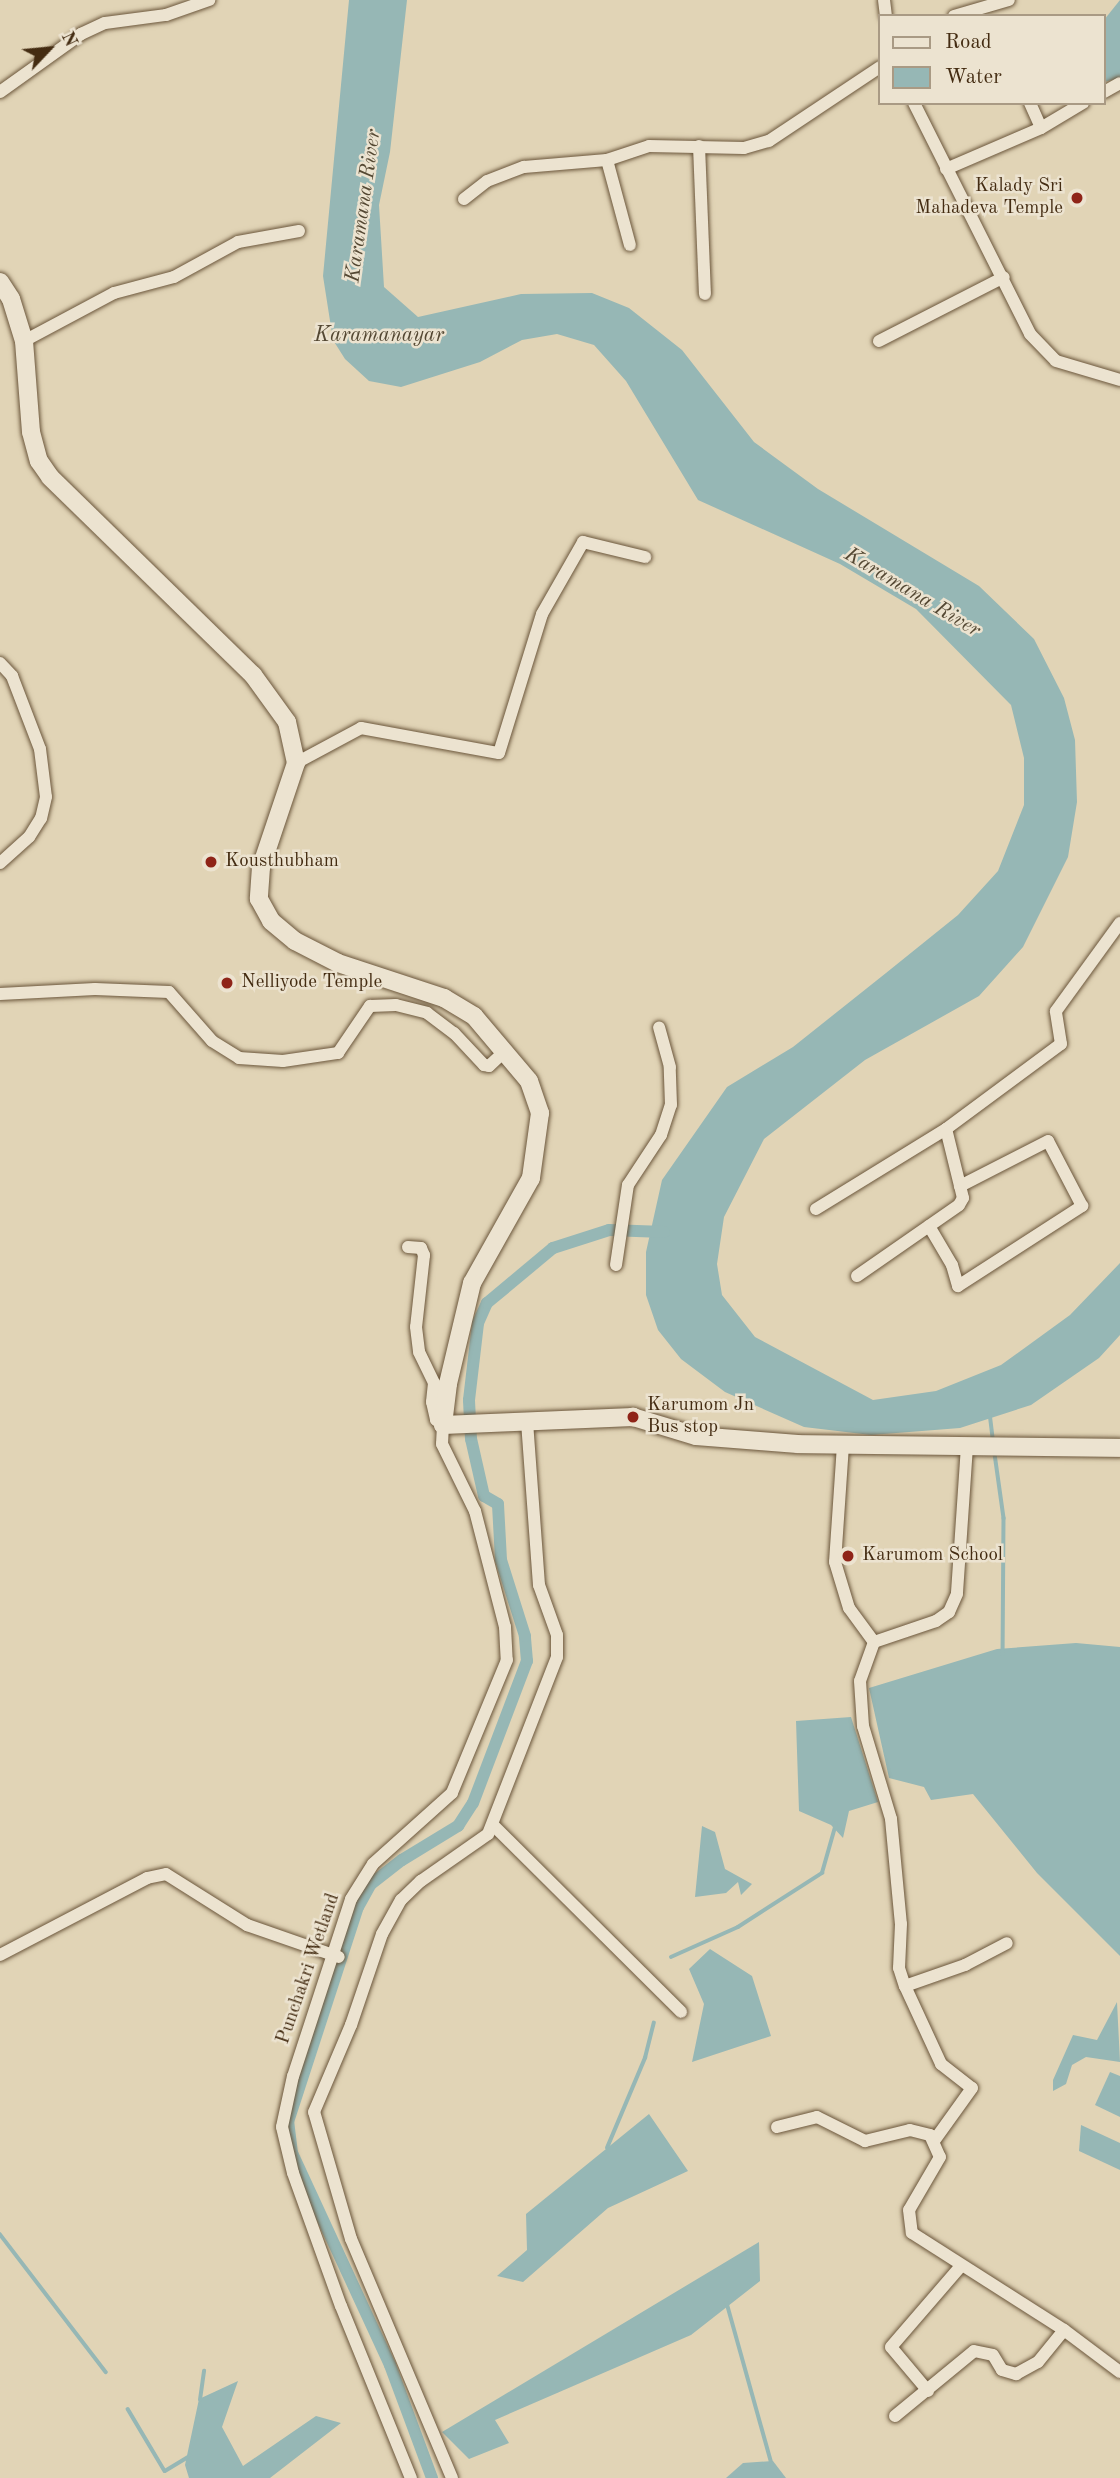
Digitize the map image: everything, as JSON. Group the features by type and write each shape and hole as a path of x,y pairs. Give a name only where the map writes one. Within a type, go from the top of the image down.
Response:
{"main road":[{"path":"0,282 11,299 24,341 31,432 39,461 50,477 253,675 287,722 296,763 261,867 259,899 271,921 295,941 338,963 444,998 474,1016 506,1050 529,1081 540,1114 540,1130 531,1178 472,1283 448,1384 443,1425 633,1417 648,1425 716,1439 844,1445 1120,1448"}],"street":[{"path":"0,92 81,34 105,23 166,15 209,0"},
{"path":"969,14 992,11 1009,0"},
{"path":"464,199 487,181 524,167 607,160 649,146 744,148 769,141 878,68"},
{"path":"916,105 946,169 1004,277 1030,334 1056,361 1120,380"},
{"path":"1031,105 1041,128"},
{"path":"946,169 1041,128 1080,105"},
{"path":"699,146 705,294"},
{"path":"607,160 630,245"},
{"path":"24,341 114,293 174,277 238,242 299,231"},
{"path":"879,341 1004,277"},
{"path":"296,763 360,728 499,753 542,614 583,542 645,557"},
{"path":"0,663 12,676 40,749 46,797 41,818 29,837 0,863"},
{"path":"816,1209 946,1129 1061,1044 1056,1011 1120,923"},
{"path":"0,994 95,989 169,992 212,1041 239,1058 283,1061 338,1053 370,1006 396,1005 427,1013 454,1033 484,1065 489,1066 506,1050"},
{"path":"616,1265 625,1203 634,1171 661,1135 671,1105 670,1067 659,1027"},
{"path":"858,1276 959,1205 960,1186 946,1129"},
{"path":"929,1226 952,1265 960,1292 1082,1206 1048,1141 960,1186"},
{"name":"Punchakri Wetland","path":"408,1247 421,1248 424,1255 416,1327 419,1352 434,1383 436,1420 443,1425 442,1444 475,1511 505,1628 507,1660 452,1793 373,1864 351,1899 336,1956 293,2077 282,2136 341,2306 411,2478"},
{"path":"453,2478 351,2239 314,2112 351,2025 382,1934 401,1900 421,1881 473,1849 493,1825 557,1657 557,1635 539,1585 527,1421"},
{"path":"844,1445 835,1562 849,1608 874,1642"},
{"path":"934,2141 972,2088 941,2064 899,1968 899,1870 891,1819 863,1726 860,1681 874,1642 949,1612 957,1594 967,1446"},
{"path":"493,1825 681,2012"},
{"path":"0,1955 147,1878 166,1874 247,1925 336,1956"},
{"path":"905,1986 1007,1943"},
{"path":"777,2127 817,2117 865,2141 910,2130 921,2131 934,2141 940,2157 909,2210 908,2220 912,2233 1064,2330 1120,2372"},
{"path":"928,2390 891,2347 961,2266"},
{"path":"895,2416 974,2351 993,2355 1009,2374 1029,2369 1064,2330"}],"water":[{"name":"Karamanayar","path":"349,0 407,0 390,152 379,205 384,287 418,317 521,294 592,293 629,308 682,350 754,442 818,489 979,586 1034,639 1064,698 1075,740 1077,802 1068,857 1023,947 979,996 865,1060 764,1139 724,1217 717,1264 722,1295 755,1337 873,1400 936,1391 1001,1365 1070,1315 1120,1263 1120,1335 1099,1358 1031,1405 960,1428 871,1435 804,1427 725,1392 681,1359 658,1330 646,1295 646,1252 662,1180 727,1087 793,1047 886,973 958,915 998,871 1024,805 1024,758 1011,705 916,609 840,564 698,500 626,381 594,345 557,334 522,340 480,362 401,387 369,381 345,359 333,340 323,276"},
{"path":"1120,0 1120,78 1106,82 1106,18"},
{"path":"1076,1643 1120,1647 1120,1956 1037,1873 973,1794 931,1800 924,1787 889,1778 869,1688 997,1649"},
{"path":"851,1717 878,1802 849,1811 843,1838 831,1825 799,1811 796,1721"},
{"path":"702,1826 715,1832 725,1869 752,1884 741,1895 738,1882 726,1893 695,1897"},
{"path":"710,1949 752,1976 771,2036 692,2062 704,2004 689,1969"},
{"path":"1117,2002 1120,2062 1086,2057 1072,2065 1066,2084 1053,2091 1053,2080 1073,2035 1097,2040"},
{"path":"1110,2072 1120,2076 1120,2117 1095,2105"},
{"path":"649,2114 688,2171 608,2208 523,2282 497,2276 527,2250 526,2214"},
{"path":"1081,2125 1120,2143 1120,2170 1079,2151"},
{"path":"759,2242 760,2281 691,2335 495,2420 509,2443 469,2459 442,2432"},
{"path":"238,2381 222,2427 243,2466 316,2416 341,2423 270,2478 189,2478 185,2465 199,2399"},
{"path":"773,2461 786,2478 726,2478 743,2463"}],"waterway":[{"path":"432,2478 390,2365 292,2153 288,2122 358,1907 371,1884 402,1860 458,1826 473,1803 527,1661 525,1636 501,1560 498,1504 484,1496 471,1439 469,1400 478,1323 487,1303 553,1248 609,1230 664,1232"},
{"path":"990,1413 993,1439"},
{"path":"995,1454 1004,1518 1003,1654"},
{"path":"671,1957 738,1927 822,1873 836,1824"},
{"path":"607,2148 645,2058 654,2023"},
{"path":"0,2234 106,2372"},
{"path":"727,2303 772,2464"},
{"path":"200,2400 204,2371"},
{"path":"128,2409 165,2471 188,2457"}],"place":[{"name":"Kalady Sri Mahadeva Temple","path":"1077,198"},
{"name":"Kousthubham","path":"211,862"},
{"name":"Nelliyode Temple","path":"227,983"},
{"name":"Karumom Jn Bus stop","path":"633,1417"},
{"name":"Karumom School","path":"848,1556"}],"water label":[{"name":"Karamana River","path":"364,206"},
{"name":"Karamana River","path":"912,593"}]}
